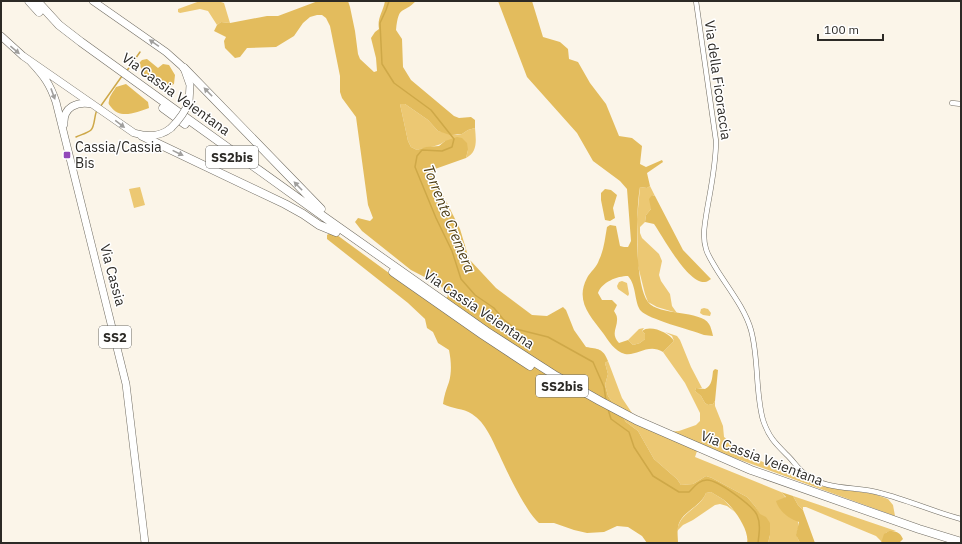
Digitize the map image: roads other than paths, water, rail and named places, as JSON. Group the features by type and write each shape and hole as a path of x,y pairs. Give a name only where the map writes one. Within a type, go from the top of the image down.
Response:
{"highway":[{"name":"Via Cassia Veientana","path":"29,1 56,29 77,46 129,79 358,241 508,352 598,406 633,424 697,450 749,475 882,519 948,543"},
{"name":"Via Cassia Veientana","path":"37,1 60,25 120,73"},
{"path":"184,68 317,206 344,227 358,241"},
{"name":"Via Cassia Veientana","path":"129,79 336,232 439,301"},
{"path":"142,136 285,204 319,225 336,232"},
{"name":"Via Cassia Veientana","path":"919,532 961,542"}],"main road":[{"path":"93,1 154,43 184,68 190,85 189,102 185,111 171,128 156,135 142,136"},
{"name":"Via Cassia","path":"1,36 16,51 31,62 126,128 142,136"},
{"name":"Via Cassia","path":"31,62 44,76 56,102 126,384 145,543"},
{"name":"Via Cassia","path":"64,134 64,116 71,107 80,102 97,107"}],"street":[{"name":"Via della Ficoraccia","path":"696,1 716,141 704,229 704,243 710,258 744,312 750,326 754,340 761,409 764,423 769,433 778,447 790,457 798,468 812,479 832,485 878,492 961,519"},
{"path":"952,103 961,104"}],"waterway":[{"name":"Torrente Cremera","path":"389,1 380,23 382,64 394,83 431,110 454,139 452,147 442,151 422,150 417,156 415,167 436,218 452,251 461,279 475,295 494,308 503,319 516,329 548,337 593,362 604,387 606,401"},
{"path":"126,72 140,52"},
{"path":"100,107 122,76"},
{"path":"76,137 91,130 97,110"},
{"name":"Torrente Cremera","path":"608,409 611,419 629,432 634,447 653,476 679,492 689,492 697,484 704,480 712,481 735,494 749,506 757,515 759,522 758,543"}],"place":[{"name":"Cassia/Cassia Bis","path":"67,155"}]}
